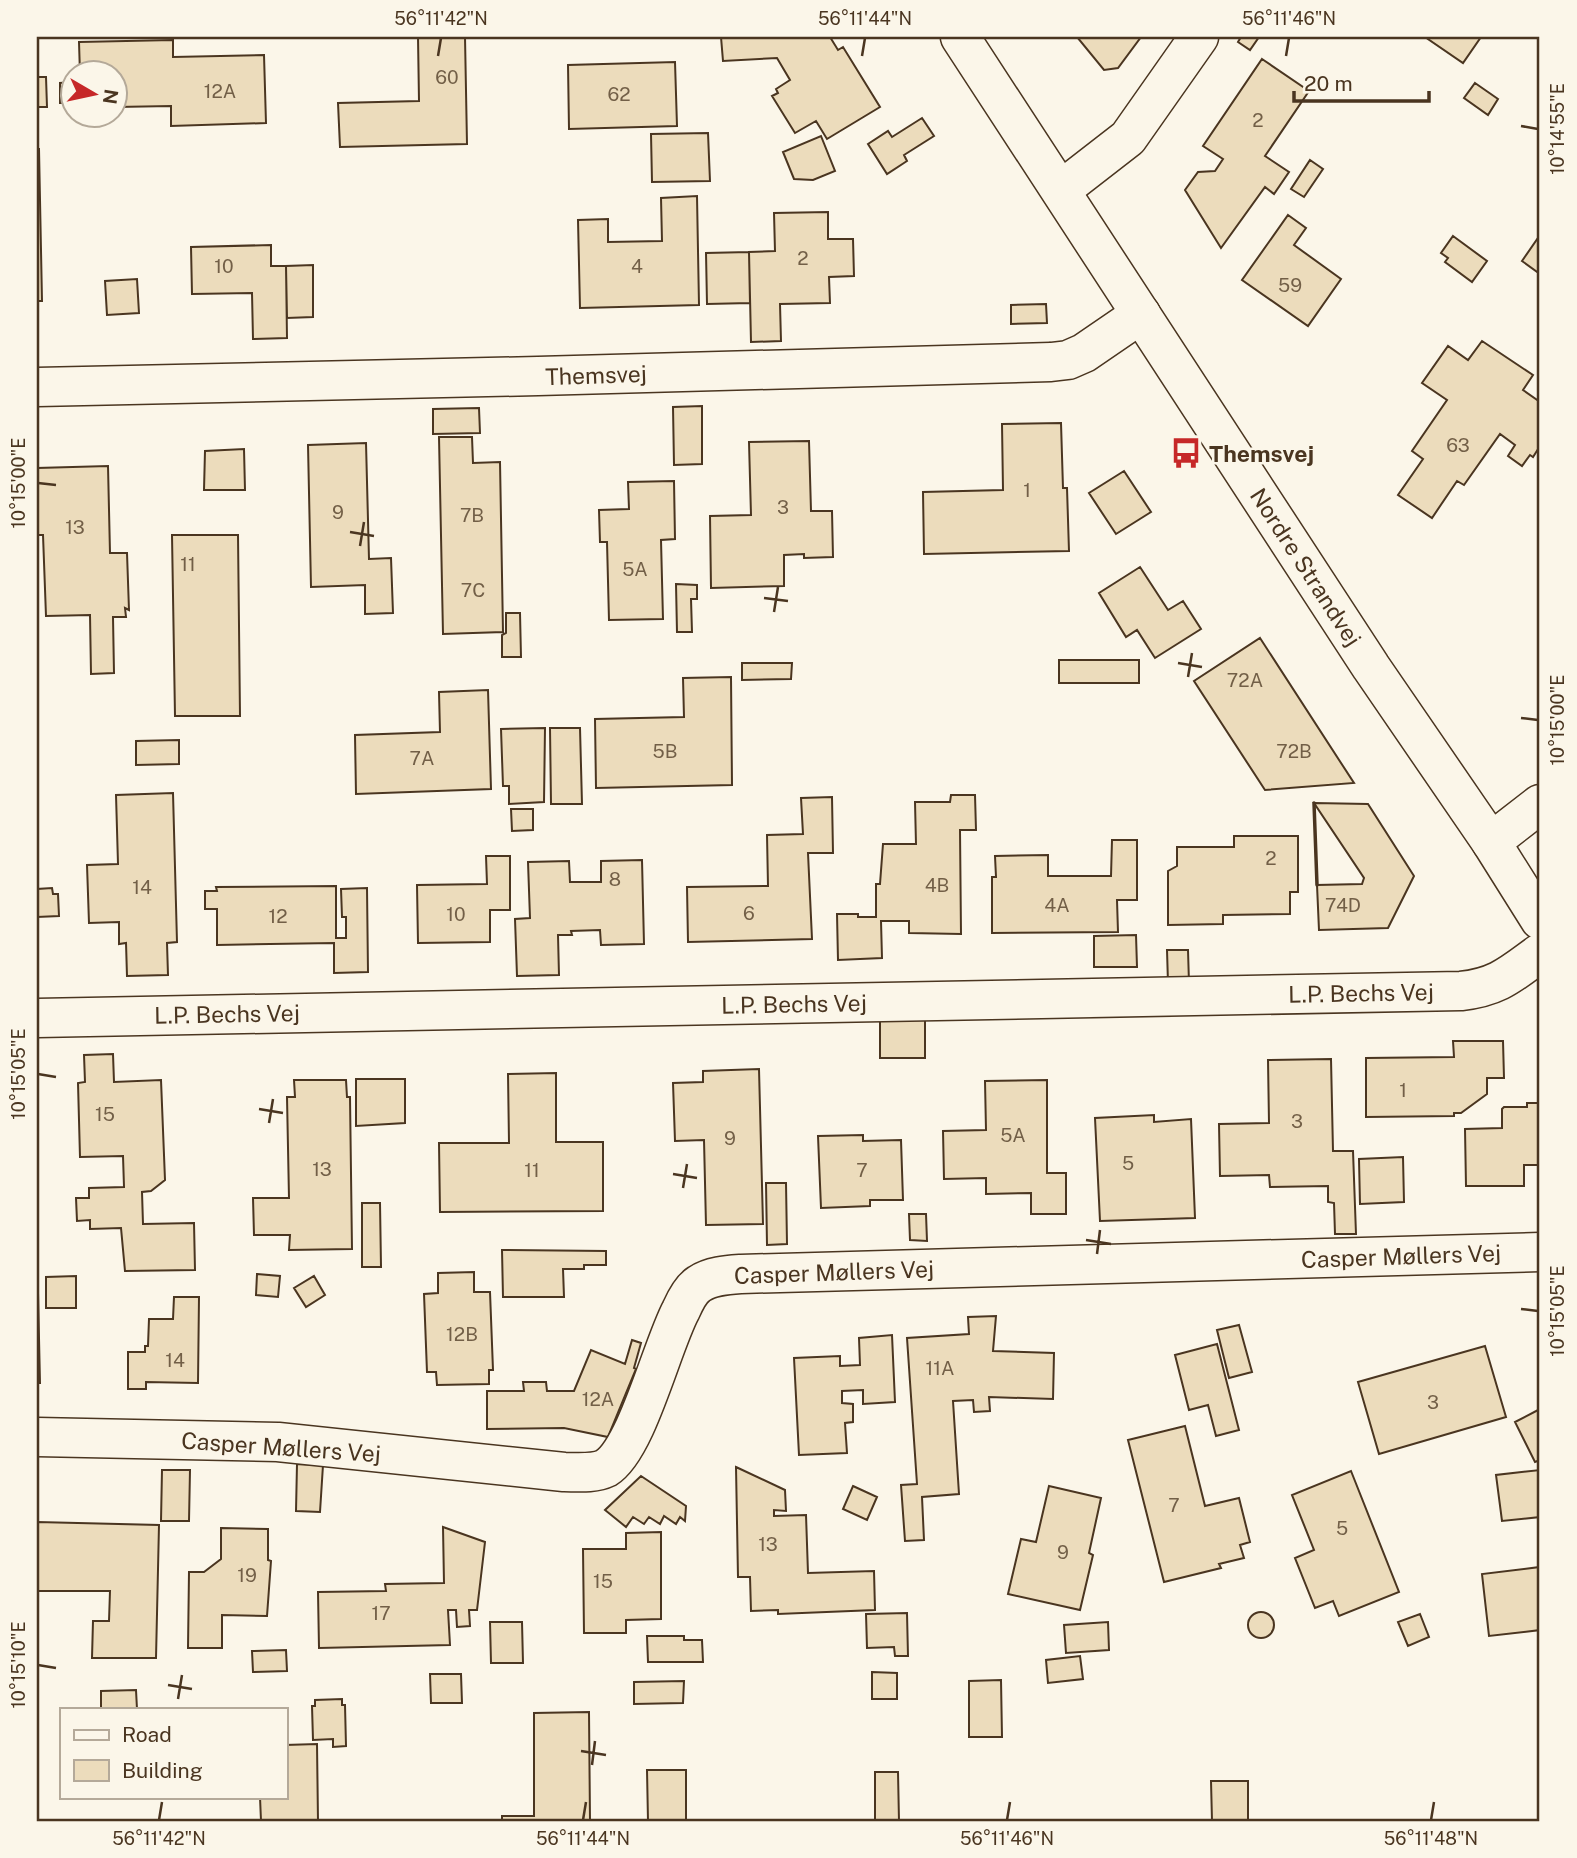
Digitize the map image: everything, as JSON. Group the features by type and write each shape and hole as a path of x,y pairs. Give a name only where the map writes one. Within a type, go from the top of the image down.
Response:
{"street":[{"name":"Nordre Strandvej","path":"960,37 1371,667 1491,842 1540,920"},
{"path":"1061,190 1128,138 1199,37"},
{"name":"Themsvej","path":"37,387 1051,362 1068,360 1084,353 1142,314"},
{"path":"1491,842 1540,804"},
{"name":"L.P. Bechs Vej","path":"37,1018 1461,991 1480,989 1498,982 1540,953"},
{"name":"Casper Møllers Vej","path":"37,1437 278,1443 586,1472 605,1468 621,1453 635,1428 674,1322 699,1284 717,1276 1540,1252"}],"building":[{"path":"418,37 465,37 467,144 340,147 338,103 419,101"},
{"path":"721,37 830,37 838,50 843,47 880,107 827,139 816,121 795,133 772,96 778,93 776,89 790,80 777,58 723,61"},
{"path":"1077,37 1141,37 1118,68 1104,70"},
{"path":"1241,37 1259,37 1250,50 1238,42"},
{"path":"1425,37 1481,37 1463,63"},
{"path":"173,40 173,57 264,55 266,123 171,126 171,106 130,107 130,60 80,60 79,42"},
{"path":"1262,59 1309,91 1265,156 1289,172 1274,194 1265,187 1221,248 1185,190 1198,172 1215,171 1223,159 1203,146"},
{"path":"675,62 677,126 569,129 568,65"},
{"path":"37,77 46,77 47,107 37,107"},
{"path":"1475,83 1498,99 1488,115 1464,98"},
{"path":"922,118 934,136 904,155 907,161 887,174 868,144 888,131 892,137"},
{"path":"708,133 710,181 652,182 651,134"},
{"path":"821,136 835,171 813,180 794,179 783,152"},
{"path":"39,149 42,301 37,301"},
{"path":"1310,160 1323,169 1304,197 1291,189"},
{"path":"697,196 699,305 580,308 578,220 608,219 608,242 662,241 661,198"},
{"path":"828,212 828,239 853,239 854,276 829,277 830,303 780,304 781,341 751,342 749,252 775,251 774,213"},
{"path":"1288,215 1306,228 1294,245 1341,279 1308,326 1242,280"},
{"path":"1540,235 1540,274 1522,261"},
{"path":"1453,236 1487,261 1472,282 1445,262 1448,258 1441,253"},
{"path":"271,245 271,266 286,266 287,338 253,339 252,293 192,294 191,247"},
{"path":"749,252 750,303 707,304 706,253"},
{"path":"313,265 313,317 287,318 286,266"},
{"path":"137,279 139,313 107,315 105,281"},
{"path":"1046,304 1047,323 1011,324 1011,305"},
{"path":"1482,341 1533,375 1523,390 1540,402 1540,446 1533,457 1530,455 1522,466 1508,456 1515,445 1500,434 1464,485 1457,481 1432,518 1398,495 1423,459 1412,451 1447,400 1422,383 1448,346 1468,360"},
{"path":"702,406 702,464 674,465 673,407"},
{"path":"479,408 480,433 433,434 433,409"},
{"path":"1061,423 1069,551 924,554 923,492 1003,490 1002,424"},
{"path":"439,437 472,437 473,463 500,462 503,632 443,634"},
{"path":"809,441 811,511 832,511 833,557 804,558 804,554 784,555 784,586 711,588 710,516 751,515 749,442"},
{"path":"366,443 369,559 391,558 393,613 365,614 365,585 311,587 308,445"},
{"path":"244,449 245,490 204,490 205,451"},
{"path":"108,466 110,553 127,553 129,610 125,608 126,617 113,617 114,673 91,674 90,615 46,616 43,535 37,535 37,468"},
{"path":"1124,471 1151,512 1116,534 1089,493"},
{"path":"674,481 675,539 661,540 663,619 609,620 607,542 600,542 599,510 629,509 628,482"},
{"path":"172,535 238,535 240,716 175,716"},
{"path":"1140,567 1168,610 1183,601 1201,629 1155,658 1137,630 1126,637 1099,593"},
{"path":"676,584 697,585 697,599 691,599 692,632 677,632"},
{"path":"506,613 520,613 521,657 502,657"},
{"path":"1260,638 1354,783 1265,790 1194,681"},
{"path":"1059,660 1139,660 1139,683 1059,683"},
{"path":"742,663 792,663 791,679 742,680"},
{"path":"731,677 732,785 596,788 595,719 684,717 683,678"},
{"path":"488,690 491,789 356,794 355,735 440,732 439,692"},
{"path":"545,728 544,802 509,804 509,786 503,786 501,729"},
{"path":"550,728 580,728 582,804 551,804"},
{"path":"179,740 179,764 136,765 136,741"},
{"path":"173,793 177,942 167,943 168,975 127,976 126,943 119,944 119,922 89,923 87,865 118,864 116,795"},
{"path":"951,795 975,795 976,830 960,830 961,934 909,933 909,921 881,921 882,958 838,960 837,914 876,917 876,884 880,884 883,844 916,844 915,802 950,802"},
{"path":"832,797 833,853 808,853 812,939 688,942 687,887 768,886 767,835 803,834 801,798"},
{"path":"1314,803 1368,804 1414,876 1388,928 1319,930 1317,885 1362,884 1364,878"},
{"path":"511,809 533,809 533,830 512,831"},
{"path":"1234,836 1298,836 1298,892 1290,892 1290,914 1223,915 1223,924 1168,925 1168,871 1177,866 1177,847 1234,847"},
{"path":"1112,840 1137,840 1137,900 1117,900 1118,932 992,933 992,877 996,877 995,856 1048,855 1048,876 1111,876"},
{"path":"486,856 510,856 510,910 490,910 490,942 418,943 417,885 487,884"},
{"path":"642,860 644,944 601,945 600,930 571,931 572,935 558,935 559,975 517,976 515,919 530,918 528,862 569,861 570,882 601,882 601,861"},
{"path":"336,886 336,938 346,938 346,917 342,917 341,889 367,888 368,972 334,973 334,943 217,945 217,909 205,909 205,891 217,891 216,887"},
{"path":"52,888 53,894 58,894 59,916 37,917 37,889"},
{"path":"1136,935 1137,967 1094,967 1094,936"},
{"path":"1167,950 1188,950 1189,983 1168,983"},
{"path":"925,1017 925,1058 880,1058 880,1018"},
{"path":"1453,1041 1503,1041 1504,1078 1487,1078 1487,1094 1461,1113 1454,1113 1454,1116 1366,1117 1366,1058 1454,1057"},
{"path":"113,1054 114,1082 161,1080 165,1180 151,1191 142,1192 143,1224 194,1223 195,1270 125,1271 121,1228 90,1229 90,1220 77,1221 76,1198 89,1198 89,1188 124,1187 123,1156 80,1157 78,1083 85,1082 84,1055"},
{"path":"1331,1059 1333,1151 1353,1151 1356,1234 1335,1234 1334,1203 1328,1202 1328,1186 1270,1187 1269,1175 1220,1176 1219,1124 1269,1123 1268,1060"},
{"path":"759,1069 763,1224 706,1225 704,1140 675,1141 673,1083 703,1082 703,1071"},
{"path":"556,1073 556,1142 603,1142 603,1211 440,1212 439,1143 509,1143 508,1074"},
{"path":"356,1079 405,1079 405,1123 356,1126"},
{"path":"294,1080 346,1080 347,1097 350,1097 352,1249 289,1250 290,1235 254,1235 253,1198 289,1198 287,1097 295,1097"},
{"path":"1047,1080 1047,1173 1066,1173 1066,1214 1031,1214 1031,1193 986,1194 986,1178 944,1179 943,1131 986,1130 985,1081"},
{"path":"1527,1103 1540,1103 1540,1165 1524,1165 1524,1186 1466,1186 1465,1129 1502,1128 1504,1107 1527,1107"},
{"path":"1154,1115 1154,1122 1191,1119 1195,1218 1100,1221 1095,1118"},
{"path":"863,1135 863,1141 901,1140 903,1200 870,1200 870,1206 821,1208 818,1136"},
{"path":"1403,1157 1404,1202 1360,1204 1359,1159"},
{"path":"766,1183 786,1183 787,1244 767,1245"},
{"path":"362,1203 380,1203 381,1267 362,1267"},
{"path":"909,1214 926,1214 927,1241 910,1240"},
{"path":"502,1250 606,1251 606,1265 563,1269 564,1297 503,1297"},
{"path":"474,1272 474,1292 490,1292 493,1370 489,1370 489,1384 437,1385 436,1372 427,1372 424,1294 438,1293 438,1273"},
{"path":"257,1274 280,1276 278,1297 256,1295"},
{"path":"76,1276 76,1308 46,1308 46,1277"},
{"path":"314,1276 325,1295 306,1307 294,1288"},
{"path":"38,1293 40,1383 37,1383"},
{"path":"174,1297 199,1297 198,1383 146,1382 146,1389 128,1389 128,1352 145,1352 145,1346 148,1346 149,1319 173,1319"},
{"path":"996,1316 993,1351 1054,1353 1053,1399 989,1397 990,1411 974,1412 973,1400 953,1401 959,1494 922,1497 924,1540 905,1541 901,1485 917,1484 907,1338 969,1334 968,1317"},
{"path":"1239,1325 1252,1372 1229,1378 1217,1330"},
{"path":"892,1335 895,1402 863,1404 863,1390 842,1391 842,1403 853,1404 853,1422 845,1423 847,1453 799,1455 794,1358 840,1356 840,1366 860,1365 859,1338"},
{"path":"632,1340 641,1343 634,1368 636,1369 608,1437 564,1428 487,1429 487,1391 524,1391 523,1382 546,1382 547,1391 574,1391 591,1350 625,1364"},
{"path":"1217,1344 1239,1430 1216,1436 1208,1405 1189,1410 1175,1355"},
{"path":"1485,1346 1506,1417 1379,1454 1358,1382"},
{"path":"1540,1409 1540,1460 1535,1462 1515,1422"},
{"path":"1185,1426 1205,1506 1239,1498 1250,1542 1240,1545 1244,1558 1219,1564 1221,1568 1164,1582 1128,1440"},
{"path":"297,1464 323,1465 320,1512 296,1511"},
{"path":"736,1467 785,1490 786,1511 774,1510 774,1516 806,1515 808,1573 874,1571 875,1610 778,1614 778,1610 751,1611 750,1577 738,1577"},
{"path":"162,1470 190,1470 189,1521 161,1521"},
{"path":"1540,1470 1540,1517 1502,1521 1496,1475"},
{"path":"1351,1471 1399,1592 1339,1616 1333,1601 1315,1608 1295,1558 1314,1550 1292,1495"},
{"path":"641,1476 686,1506 685,1521 680,1517 676,1524 664,1516 660,1524 649,1517 644,1524 633,1517 626,1527 605,1510"},
{"path":"853,1486 877,1497 867,1520 843,1509"},
{"path":"1049,1486 1101,1498 1089,1553 1093,1555 1080,1610 1008,1594 1021,1539 1036,1542"},
{"path":"37,1522 159,1525 156,1658 92,1658 93,1621 109,1621 110,1591 37,1591"},
{"path":"443,1527 485,1542 477,1610 469,1610 470,1626 457,1627 456,1610 448,1610 450,1645 319,1648 318,1592 386,1591 385,1584 444,1583"},
{"path":"221,1528 268,1529 268,1560 271,1561 267,1616 222,1615 222,1648 188,1648 189,1572 204,1572 221,1559"},
{"path":"661,1532 661,1619 626,1620 626,1633 584,1633 583,1549 626,1549 626,1533"},
{"path":"1540,1567 1540,1630 1489,1636 1482,1574"},
{"path":"1261,1612 1270,1616 1274,1625 1270,1634 1261,1638 1252,1634 1248,1625 1252,1616"},
{"path":"907,1613 908,1656 895,1656 894,1647 867,1648 866,1614"},
{"path":"1420,1614 1429,1637 1408,1646 1398,1622"},
{"path":"490,1622 522,1622 523,1663 491,1663"},
{"path":"1108,1622 1109,1650 1066,1653 1064,1625"},
{"path":"647,1636 684,1636 684,1640 702,1640 703,1662 648,1662"},
{"path":"286,1650 287,1671 253,1672 252,1651"},
{"path":"1080,1656 1083,1679 1048,1683 1046,1660"},
{"path":"872,1672 897,1673 897,1699 872,1699"},
{"path":"430,1674 461,1674 462,1703 431,1703"},
{"path":"1001,1680 1002,1737 969,1737 969,1681"},
{"path":"684,1681 683,1703 634,1704 634,1682"},
{"path":"136,1690 137,1708 101,1708 101,1691"},
{"path":"342,1699 342,1705 345,1705 346,1746 333,1747 333,1739 313,1740 312,1706 315,1706 315,1700"},
{"path":"589,1712 590,1821 502,1821 502,1816 534,1816 534,1713"},
{"path":"317,1744 318,1821 261,1821 260,1798 287,1798 287,1745"},
{"path":"647,1770 686,1770 686,1821 648,1821"},
{"path":"875,1772 898,1772 899,1821 875,1821"},
{"path":"1211,1781 1248,1781 1248,1821 1212,1821"}],"wall":[{"path":"1314,803 1317,885"}],"place":[{"name":"Themsvej","path":"1186,453"}]}
